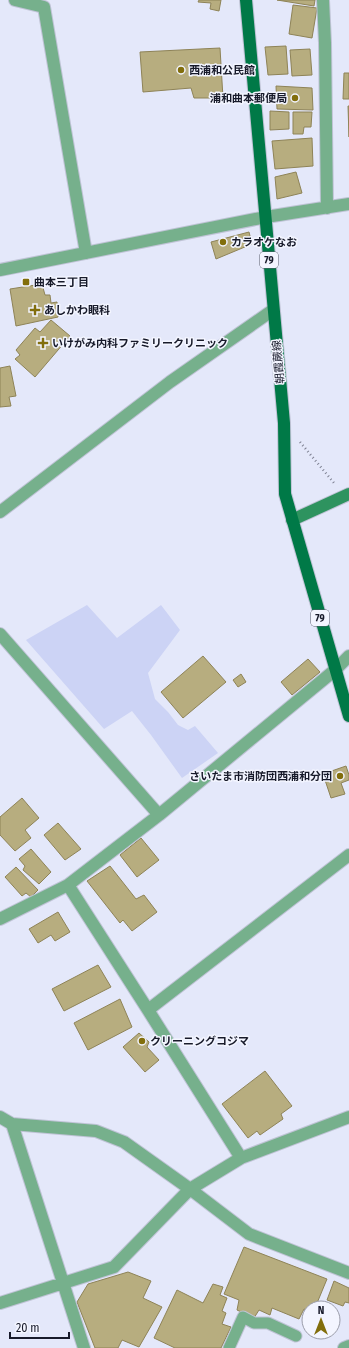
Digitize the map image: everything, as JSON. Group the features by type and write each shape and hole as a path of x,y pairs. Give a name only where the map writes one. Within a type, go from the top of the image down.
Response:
{"main road":[{"name":"朝霞蕨線","path":"246,0 284,423 285,494 349,716"},
{"path":"292,520 349,496"}],"street":[{"path":"15,0 44,7 86,253"},
{"path":"323,0 326,43 326,208"},
{"path":"0,270 266,217 349,204"},
{"path":"0,512 170,382 273,310"},
{"path":"0,634 159,814"},
{"path":"0,919 68,885 159,814 335,670 349,656"},
{"path":"148,1010 349,855"},
{"path":"68,885 241,1158"},
{"path":"0,1117 12,1124 96,1131 124,1142 190,1189 249,1234 349,1274"},
{"path":"0,1303 114,1267 190,1189 241,1158 349,1117"},
{"path":"12,1124 84,1348"},
{"path":"344,1348 349,1346"}],"lane":[{"path":"232,1346 243,1317 254,1323 268,1323 296,1336"}],"path":[{"path":"284,423 335,485 349,496"}],"shaded area":[{"path":"87,605 117,638 161,605 180,630 148,673 155,699 178,725 188,730 195,726 218,753 182,778 132,711 104,729 26,640"}],"building":[{"path":"199,0 221,0 219,11 210,9 211,3 198,2"},
{"path":"277,0 315,0 314,6"},
{"path":"293,5 317,8 312,38 289,34"},
{"path":"286,46 288,74 268,75 265,47"},
{"name":"西浦和公民館","path":"220,48 223,98 194,98 191,88 143,92 140,52"},
{"path":"310,49 312,75 292,76 290,50"},
{"path":"344,73 349,73 349,99 343,99"},
{"name":"浦和曲本郵便局","path":"276,86 312,88 313,110 277,109"},
{"path":"348,106 349,106 349,137"},
{"path":"270,111 289,112 289,129 270,130"},
{"path":"293,112 312,112 311,127 304,127 303,134 293,134"},
{"path":"312,138 313,166 275,169 272,141"},
{"path":"296,172 302,193 277,199 275,177"},
{"path":"249,232 252,244 216,259 211,242"},
{"name":"あしかわ眼科","path":"42,284 45,295 50,295 51,303 57,302 58,317 16,326 10,289"},
{"name":"いけがみ内科ファミリークリニック","path":"51,320 70,336 35,377 15,359 20,355 16,350 35,328 40,332"},
{"path":"10,366 16,396 9,397 11,406 0,407 0,368"},
{"path":"203,656 226,682 183,718 161,692"},
{"path":"308,659 320,672 292,695 281,682"},
{"path":"241,674 246,682 238,687 233,680"},
{"path":"346,766 349,780 341,783 345,794 331,798 323,774"},
{"path":"22,798 39,818 25,830 31,838 15,851 0,835 0,817"},
{"path":"58,823 81,849 65,860 44,835"},
{"path":"141,838 159,860 137,877 120,855"},
{"path":"31,849 51,872 39,884 23,870 25,866 19,859"},
{"path":"110,866 136,899 144,895 157,912 132,931 123,920 120,923 87,881"},
{"path":"16,867 38,890 31,897 26,893 22,896 5,877"},
{"path":"58,912 70,932 55,941 51,935 38,943 29,929"},
{"path":"98,965 111,987 64,1011 52,989"},
{"path":"120,999 132,1027 88,1050 74,1023"},
{"path":"139,1033 149,1042 147,1047 159,1060 145,1072 123,1047"},
{"path":"265,1071 292,1106 281,1114 283,1119 260,1135 257,1131 248,1138 222,1104"},
{"path":"244,1247 327,1279 318,1300 301,1300 301,1315 299,1319 272,1308 270,1315 259,1310 254,1318 237,1310 239,1300 224,1294"},
{"path":"128,1272 151,1281 143,1298 162,1307 139,1347 122,1340 118,1348 95,1348 77,1302 88,1284"},
{"path":"334,1281 349,1288 349,1303 345,1302 343,1306 341,1305 341,1300 327,1300"},
{"path":"213,1284 223,1287 220,1295 227,1298 222,1311 226,1313 222,1324 231,1327 221,1348 175,1348 154,1338 177,1290 203,1303"}],"place":[{"name":"西浦和公民館","path":"181,70"},
{"name":"浦和曲本郵便局","path":"295,98"},
{"name":"カラオケなお","path":"223,242"},
{"name":"曲本三丁目","path":"26,282"},
{"name":"あしかわ眼科","path":"35,310"},
{"name":"いけがみ内科ファミリークリニック","path":"43,343"},
{"name":"さいたま市消防団西浦和分団","path":"340,776"},
{"name":"クリーニングコジマ","path":"142,1041"}]}
